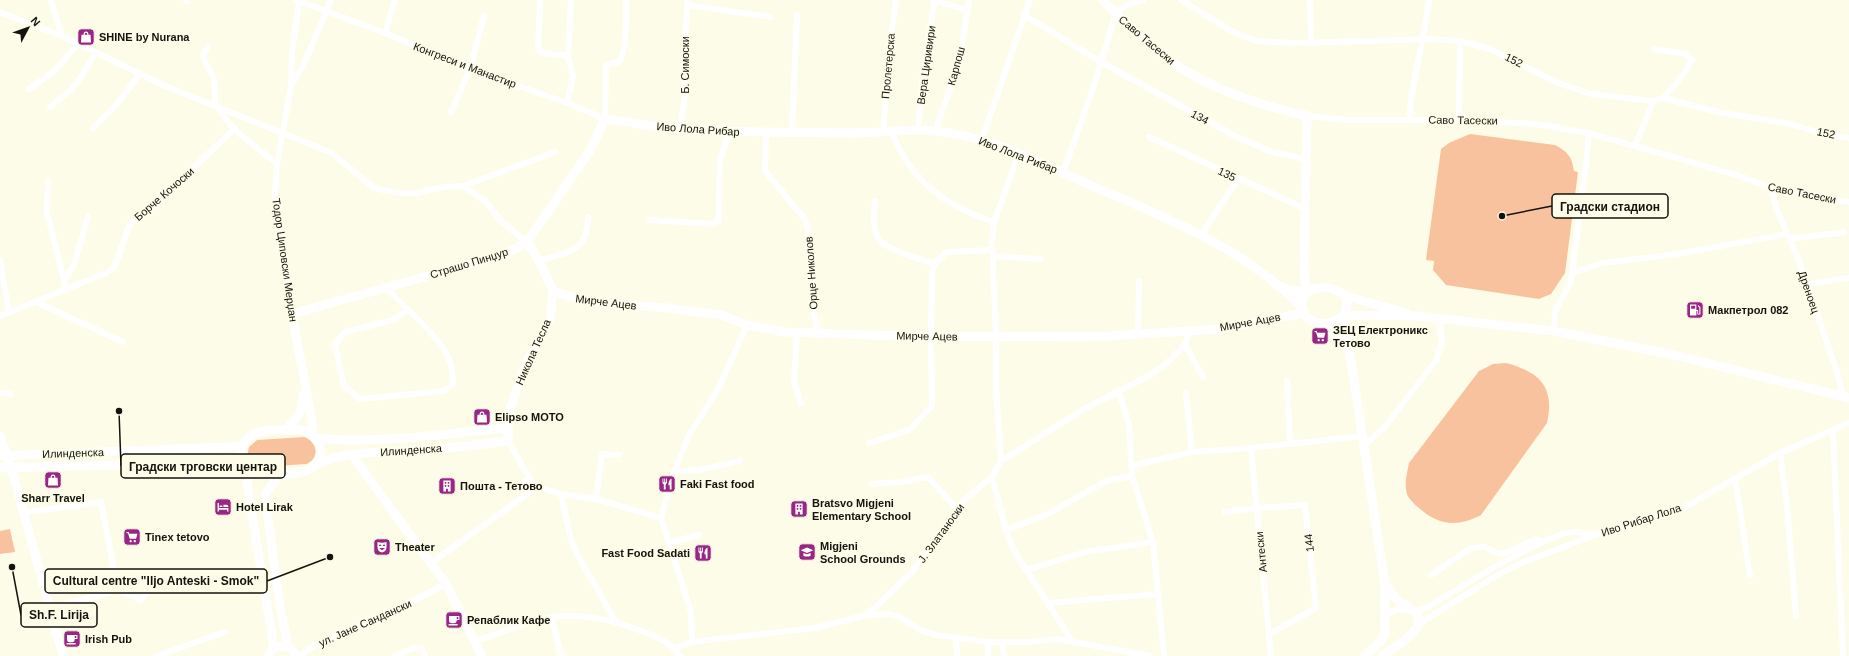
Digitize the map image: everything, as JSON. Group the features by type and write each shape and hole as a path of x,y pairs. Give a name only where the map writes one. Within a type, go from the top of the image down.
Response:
{"street":[{"path":"51,0 56,12 62,36"},
{"name":"Тодор Циповски Мерџан","path":"298,0 292,53 291,86 277,164 275,194 278,226 292,314 314,436"},
{"name":"Конгреси и Манастир","path":"298,0 470,69 567,103 605,119"},
{"name":"Тодор Циповски Мерџан","path":"291,86 303,66 331,0"},
{"path":"385,34 395,0"},
{"path":"567,103 573,76 568,56 571,0"},
{"path":"605,119 606,65 618,62 622,56 625,38 626,0"},
{"name":"Пролетерска","path":"887,132 892,29 896,0"},
{"path":"934,0 967,10"},
{"name":"Вера Циривири","path":"918,130 923,73 934,0"},
{"name":"Карпош","path":"936,131 961,52 969,0"},
{"path":"982,139 1030,0"},
{"name":"Саво Тасески","path":"1102,0 1152,46 1179,66 1208,82 1252,102 1306,116 1346,120 1459,120 1536,124 1589,133 1740,176 1771,188 1849,202"},
{"path":"1063,173 1116,13 1126,5 1143,0"},
{"name":"152","path":"1180,0 1235,33 1257,40 1311,42 1423,40 1434,38 1460,41 1490,49 1558,83 1591,94 1653,101 1663,98 1722,113 1787,123 1817,132 1849,138"},
{"path":"1310,0 1311,42"},
{"path":"1409,120 1411,91 1423,40 1429,0"},
{"path":"540,2 538,48 542,53 568,56"},
{"path":"688,3 770,17"},
{"name":"Б. Симоски","path":"680,129 685,96 683,68 688,3"},
{"path":"0,12 62,36 140,74 332,153 374,188 386,192 417,193 444,187 463,186 555,152"},
{"path":"792,132 798,15"},
{"name":"134","path":"1024,15 1101,62 1235,136 1269,151 1305,159"},
{"path":"451,112 470,69 484,16"},
{"path":"1459,120 1460,41"},
{"path":"29,89 53,72 78,44"},
{"path":"208,47 204,51 204,64 213,76 216,106 234,128 277,164"},
{"path":"1654,49 1686,54 1692,60 1681,78 1663,98"},
{"path":"50,107 72,89 82,76 95,52"},
{"path":"93,128 117,104 140,74"},
{"path":"1635,146 1653,101"},
{"path":"1303,310 1306,294 1304,264 1306,209 1306,116"},
{"name":"Иво Лола Рибар","path":"605,119 680,129 729,132 887,132 918,130 936,131 982,139 1018,153 1170,219 1201,235 1283,288"},
{"name":"Страшо Пинџур","path":"292,314 506,254 527,242 591,149 605,119"},
{"name":"Борче Кочоски","path":"0,316 106,273 115,266 129,226 134,220 156,204 234,128"},
{"path":"650,220 713,224 719,220 720,160 729,132"},
{"name":"Орце Николов","path":"766,132 765,171 804,218 808,229 814,313 818,333"},
{"path":"887,132 896,143 911,167 940,198 977,217 994,222"},
{"path":"1554,331 1555,311 1570,284 1572,273 1589,133"},
{"name":"135","path":"1149,137 1306,209"},
{"path":"1001,461 996,389 993,253 994,222 1018,153"},
{"path":"1201,235 1238,179"},
{"path":"48,182 47,213 64,280 65,290"},
{"path":"463,186 486,202 502,222 527,242 539,261 553,291"},
{"name":"Дреноец","path":"1771,188 1777,210 1789,237 1846,397"},
{"path":"875,201 874,221 878,237 882,242 904,253 934,264"},
{"path":"64,280 74,266 88,216"},
{"path":"539,261 579,247 585,238 588,217"},
{"path":"1572,273 1603,263 1677,254 1789,237 1844,232"},
{"path":"869,443 909,430 932,406 931,337 932,275 934,264 947,252 993,253 1040,259"},
{"path":"0,260 9,313"},
{"path":"1806,284 1849,278"},
{"path":"1138,280 1138,334"},
{"path":"1283,288 1306,294 1322,286 1334,288 1346,296 1417,316"},
{"path":"385,287 407,310 446,352 452,367 453,384 444,392 360,399 344,386 335,344 345,332 393,320 407,310"},
{"path":"1283,288 1312,322 1324,324 1336,322 1344,315 1417,316 1554,331 1674,355 1846,397"},
{"name":"Мирче Ацев","path":"553,291 584,301 668,308 721,315 765,330 931,337 1109,336 1190,329 1220,329 1303,310"},
{"name":"Никола Тесла","path":"535,486 521,465 508,441 508,417 518,383 527,361 550,320 553,291"},
{"path":"1346,296 1347,305 1344,315 1385,585 1386,634 1365,656"},
{"path":"36,302 123,342"},
{"path":"1131,466 1192,452 1364,440 1384,428 1437,359 1442,340 1440,326 1442,318"},
{"path":"1324,324 1348,344"},
{"path":"692,642 691,612 661,518 674,472 689,435 718,389 747,325"},
{"name":"Ј. Златаноски","path":"867,615 912,572 942,534 964,500 992,477 1001,461 1045,432 1118,390 1152,374 1167,363 1185,345 1190,329"},
{"path":"797,332 794,382 801,404"},
{"path":"1185,345 1203,377"},
{"path":"1287,381 1290,444"},
{"path":"286,430 300,413 304,385"},
{"path":"1118,390 1128,424 1132,476 1153,542 1164,656"},
{"path":"0,393 10,394"},
{"path":"1186,393 1192,452"},
{"name":"Иво Рибар Лола","path":"1386,614 1398,610 1415,611 1428,607 1496,566 1542,542 1565,533 1577,532 1595,535 1616,530 1685,507 1780,453 1849,423"},
{"name":"Илинденска","path":"4,456 227,447 242,445 245,440 254,434 286,430 301,430 314,436 371,439 508,428"},
{"path":"1833,431 1843,656"},
{"path":"0,436 4,456 11,467 63,656"},
{"path":"314,436 320,448 320,454 316,465"},
{"path":"415,436 415,451"},
{"name":"Илинденска","path":"248,471 259,475 306,471 332,457 352,454 415,451 508,441"},
{"path":"242,445 240,456 248,471 248,485 274,648"},
{"name":"Антески","path":"1251,448 1271,656"},
{"path":"1780,453 1787,506 1796,616"},
{"path":"352,454 446,584 476,641 482,656"},
{"path":"596,499 602,454 620,455"},
{"path":"674,472 698,470 740,461"},
{"name":"Илинденска","path":"0,468 242,462"},
{"name":"Никола Тесла","path":"521,465 522,484"},
{"path":"280,474 265,496 280,606 292,651"},
{"path":"1006,530 1048,514 1106,481 1132,476"},
{"path":"872,484 901,482 928,477 957,509"},
{"path":"992,477 1006,530 1013,549 1072,641"},
{"path":"1734,478 1750,576"},
{"path":"515,502 522,484 530,479"},
{"path":"522,484 524,490 530,492"},
{"path":"431,563 530,492 535,486 561,494 596,499 661,518"},
{"path":"561,494 571,540 577,554 616,622"},
{"path":"23,513 101,502 118,590"},
{"name":"144","path":"1225,512 1256,508 1305,505 1316,608 1269,634"},
{"path":"669,543 699,535"},
{"path":"1382,656 1409,638 1419,624 1501,573 1524,562 1595,535"},
{"path":"1431,575 1471,548 1484,546 1497,553 1506,553 1536,539 1542,542"},
{"path":"1026,570 1085,552 1153,542"},
{"path":"49,608 118,590 141,600 156,580 202,581"},
{"name":"ул. Јане Сандански","path":"308,649 390,613 446,584"},
{"path":"1385,585 1397,600 1415,611 1419,617 1419,624"},
{"path":"1048,603 1158,594"},
{"path":"675,648 692,642 815,628 867,615 890,614 900,617 922,631 956,638 988,642 1028,642 1058,639 1130,654 1150,656"},
{"path":"476,641 544,619 576,616 616,622 652,635 675,648 680,656"},
{"path":"552,618 563,656"},
{"path":"157,656 225,632"},
{"path":"1386,634 1401,642"},
{"path":"956,638 957,656"},
{"path":"988,642 988,656"},
{"path":"1002,642 1004,656"},
{"path":"268,656 274,648 281,646 292,651 308,649"},
{"path":"395,656 414,648 422,649 425,656"},
{"path":"300,656 308,649"}],"shaded area":[{"path":"1470,134 1555,145 1569,155 1574,171 1578,172 1565,273 1551,294 1539,299 1446,285 1433,270 1434,261 1426,260 1441,149 1449,143"},
{"path":"1506,363 1528,371 1536,376 1542,383 1547,391 1549,400 1547,423 1481,515 1464,522 1457,523 1449,523 1434,518 1426,514 1411,500 1407,494 1406,482 1409,463 1479,371 1493,364"},
{"path":"304,437 309,439 315,445 316,449 314,457 307,464 260,467 250,460 248,454 249,447 257,440"},
{"path":"10,529 15,552 0,554 0,531"}],"place":[{"name":"SHINE by Nurana","path":"86,37"},
{"name":"Градски стадион","path":"1502,216"},
{"name":"Макпетрол 082","path":"1695,310"},
{"name":"ЗЕЦ Електроникс Тетово","path":"1320,336"},
{"name":"Градски трговски центар","path":"119,411"},
{"name":"Elipso MOTO","path":"482,417"},
{"name":"Sharr Travel","path":"53,480"},
{"name":"Faki Fast food","path":"667,484"},
{"name":"Пошта - Тетово","path":"447,486"},
{"name":"Hotel Lirak","path":"223,507"},
{"name":"Bratsvo Migjeni Elementary School","path":"799,509"},
{"name":"Tinex tetovo","path":"132,537"},
{"name":"Theater","path":"382,547"},
{"name":"Migjeni School Grounds","path":"807,552"},
{"name":"Fast Food Sadati","path":"703,553"},
{"name":"Cultural centre \"Iljo Anteski - Smok\"","path":"330,557"},
{"name":"Sh.F. Lirija","path":"12,567"},
{"name":"Репаблик Кафе","path":"454,620"},
{"name":"Irish Pub","path":"72,639"}]}
